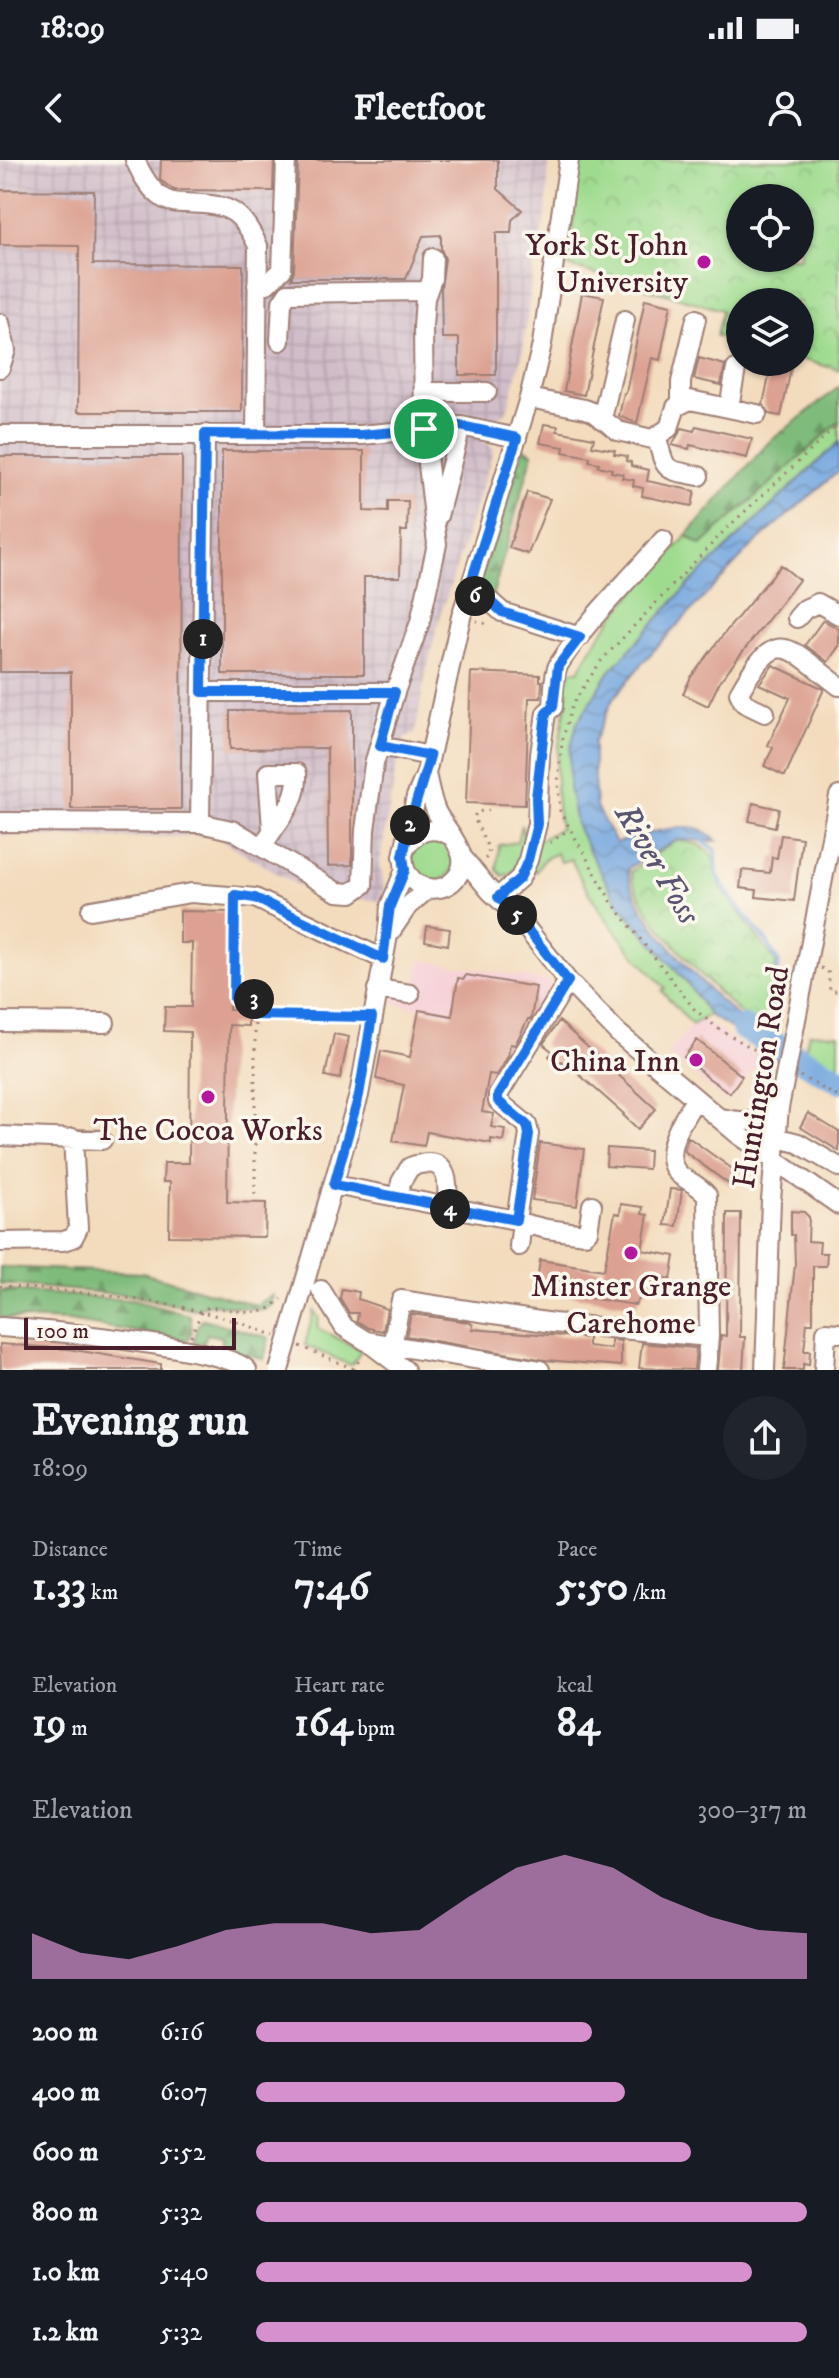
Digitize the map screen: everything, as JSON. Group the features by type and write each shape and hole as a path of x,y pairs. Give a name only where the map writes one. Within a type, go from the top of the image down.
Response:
{"street":[{"path":"135,160 145,180 160,197 174,203 222,205 237,213 249,227 258,246 256,435"},
{"path":"257,285 267,284 282,270 286,160"},
{"path":"279,1370 294,1298 334,1185 359,1095 388,935 390,906 405,870 405,849 416,797 428,765 467,594 529,398 550,298 569,160"},
{"path":"0,822 200,823 235,831 337,892 351,893 361,887 374,764 420,622 437,544 424,429 423,327 433,258"},
{"path":"280,341 282,302 288,293 427,291"},
{"path":"681,402 681,382 696,319"},
{"path":"602,419 625,320"},
{"path":"0,323 6,350 0,368"},
{"path":"729,407 735,376"},
{"path":"424,392 487,392"},
{"path":"529,398 585,409 618,431 645,438 657,438 669,428 676,407 690,400 757,414"},
{"path":"0,435 361,435 461,426 517,438"},
{"path":"435,523 461,426"},
{"path":"200,823 205,434"},
{"path":"657,438 664,465 669,470 699,476"},
{"path":"452,882 495,894 528,878 529,823 546,713 553,707 558,666 603,605 663,540"},
{"path":"467,594 491,602 502,612 580,637"},
{"path":"797,618 805,609 818,603 839,615"},
{"path":"765,713 744,703 739,693 755,667 775,647 790,649 839,686"},
{"path":"202,692 395,692"},
{"path":"380,746 428,765"},
{"path":"428,765 434,806 469,865 516,915 568,981 618,1033 695,1100 773,1161 839,1205"},
{"name":"Huntington Road","path":"765,1370 775,1137 780,1103 792,1071 798,1006 835,844 839,796"},
{"path":"263,846 272,829"},
{"path":"405,849 417,834 425,831 434,829 451,836"},
{"path":"388,935 408,906 429,888 452,882 462,867 469,865"},
{"path":"405,870 411,879 429,888"},
{"path":"91,910 191,893 255,898 383,959"},
{"path":"519,1246 529,1134 527,1125 502,1107 498,1095 568,981"},
{"path":"377,989 410,994"},
{"path":"2,1022 105,1023"},
{"path":"695,1100 674,1139 672,1157 673,1167 680,1175 707,1195 709,1337 706,1370"},
{"path":"717,1117 737,1122 755,1121 765,1117 780,1103"},
{"path":"0,1136 102,1140"},
{"path":"775,1137 798,1143 839,1167"},
{"path":"0,1242 63,1241 73,1238 78,1228 73,1138"},
{"path":"399,1205 401,1182 410,1167 425,1163 442,1168 448,1179 446,1208"},
{"path":"334,1185 399,1205 446,1208 585,1234 592,1205"},
{"path":"321,1290 344,1327 405,1370"},
{"path":"392,1346 401,1300 553,1323 709,1337"},
{"path":"0,1327 66,1331 183,1359 241,1363 247,1369"},
{"path":"824,1370 826,1332 839,1333"},
{"path":"366,1341 540,1370"}],"path":[{"path":"765,1081 769,1058 719,1029 695,1010 611,901 560,811 558,783 562,742 572,705 600,662 725,530 839,424"},
{"path":"469,865 489,855 474,818 476,812 489,810"},
{"path":"235,895 234,999 256,999 255,1194"},
{"path":"808,961 828,971 830,991 839,991"},
{"path":"255,1015 372,1017"},
{"path":"792,1071 839,1097"},
{"path":"0,1286 132,1297 264,1331"},
{"path":"183,1359 201,1313 208,1307 266,1311 294,1298"},
{"path":"306,1349 355,1370"}],"shaded area":[{"path":"0,160 549,160 546,214 533,267 523,351 507,412 498,417 484,418 478,437 494,449 439,621 415,734 405,738 395,774 380,861 386,901 315,896 214,835 118,838 0,835"},
{"path":"421,960 547,981 556,990 534,1029 392,1003 398,979 416,983"},
{"path":"703,1020 762,1059 727,1102 667,1053 692,1025"}],"green space":[{"name":"York St John University","path":"580,160 839,160 839,370 814,363 814,288 726,288 726,338 716,336 722,310 568,266"},
{"path":"839,387 839,422 701,545 687,535 768,443"},
{"path":"839,422 839,442 737,538 610,671 577,723 569,787 576,824 619,904 689,985 709,1015 692,1025 662,991 665,988 612,927 571,859 561,862 556,853 543,860 536,872 521,858 513,872 503,876 497,870 499,845 517,842 521,825 523,833 540,840 560,828 556,796 557,766 566,706 556,705 570,671 579,671 614,616 687,536 701,545"},
{"path":"521,447 533,453 492,597 476,594"},
{"path":"433,839 448,845 454,860 448,875 433,881 418,875 412,860 418,845"},
{"path":"677,840 700,845 712,855 721,888 776,962 769,1032 762,1033 685,957 648,911 636,889 631,871"},
{"path":"809,1033 839,1034 839,1074 804,1053"},
{"path":"0,1267 142,1273 256,1305 273,1295 272,1305 264,1310 211,1304 195,1309 130,1295 0,1284"},
{"path":"0,1290 131,1300 190,1315 192,1331 188,1340 68,1321 0,1318"},
{"path":"314,1311 319,1318 317,1328 361,1350 354,1363 350,1365 305,1345"},
{"path":"203,1319 269,1338 264,1359 220,1348 222,1337 207,1334 203,1344 193,1342"}],"water":[{"path":"839,442 839,471 752,546 644,661 613,699 594,741 596,807 616,843 684,827 702,830 717,841 677,840 628,868 631,885 641,906 673,950 729,1009 750,1027 775,1041 773,1053 709,1015 689,985 619,904 576,824 569,787 570,751 577,723 610,671 690,583"},
{"path":"804,1053 839,1074 839,1093 801,1070"}],"building":[{"path":"161,160 274,160 273,191 174,190 160,180"},
{"path":"298,160 498,160 498,189 522,210 512,220 511,233 496,233 496,375 459,375 459,338 442,338 441,288 445,259 441,235 423,236 406,279 291,279 294,270"},
{"path":"0,190 94,191 93,264 243,265 242,412 78,412 79,246 0,245"},
{"path":"582,293 604,297 584,395 564,391"},
{"path":"645,299 671,305 660,360 652,358 637,423 619,416"},
{"path":"699,358 725,365 721,385 694,379"},
{"path":"769,376 789,376 781,416 769,414 763,404"},
{"path":"544,424 558,426 557,431 594,438 592,446 615,450 614,454 627,456 626,461 631,462 631,466 649,470 647,481 695,491 692,506 642,496 643,488 633,486 634,480 622,478 623,474 598,466 599,463 589,461 590,457 563,452 564,447 540,443"},
{"path":"696,426 752,439 747,458 690,445 689,449 672,445 682,428 694,431"},
{"path":"222,451 364,451 364,511 388,512 388,501 408,501 407,531 401,531 400,577 364,577 364,674 222,674"},
{"path":"0,456 182,456 181,809 71,809 71,672 0,672"},
{"path":"527,492 550,499 528,554 509,548"},
{"path":"781,565 799,580 720,681 708,706 683,694 691,677"},
{"path":"823,620 839,629 839,646 828,662 805,645"},
{"path":"773,665 824,689 785,776 764,766 773,748 768,745 790,698 759,684"},
{"path":"471,672 540,675 541,698 529,698 525,805 466,803"},
{"path":"352,710 352,865 328,866 327,748 230,749 230,711"},
{"path":"753,803 779,809 775,827 749,821"},
{"path":"781,835 802,838 794,901 756,897 757,890 740,888 742,870 770,873 772,857 777,858"},
{"name":"The Cocoa Works","path":"180,911 230,912 229,1010 248,1010 248,1026 229,1025 227,1202 266,1203 265,1237 169,1236 170,1182 163,1182 164,1163 189,1163 190,1032 164,1031 165,1007 191,1007 192,943 180,943"},
{"path":"427,926 450,929 448,945 425,941"},
{"path":"466,975 536,987 531,1019 528,1019 515,1045 510,1044 508,1056 496,1075 489,1074 482,1112 494,1114 491,1127 505,1129 503,1141 491,1139 491,1143 427,1132 424,1146 393,1141 404,1085 376,1079 381,1051 410,1057 419,1010 452,1016 458,978 464,979"},
{"path":"559,1021 656,1109 638,1129 574,1070 561,1061 558,1064 549,1056 553,1052 543,1044"},
{"path":"334,1034 349,1037 340,1079 325,1076"},
{"path":"697,1040 742,1076 730,1093 684,1057"},
{"path":"808,1113 839,1132 839,1151 800,1127"},
{"path":"688,1137 738,1173 730,1185 684,1151"},
{"path":"540,1143 584,1149 577,1206 532,1200"},
{"path":"607,1148 649,1151 648,1169 606,1166"},
{"path":"670,1189 682,1190 677,1226 665,1225"},
{"name":"Minster Grange Carehome","path":"621,1204 643,1207 642,1214 648,1215 642,1250 675,1256 671,1279 654,1279 635,1305 536,1290 540,1260 604,1270 615,1213 620,1214"},
{"path":"791,1211 804,1212 809,1217 808,1241 820,1242 819,1253 827,1253 826,1266 813,1266 813,1323 807,1323 804,1351 810,1351 809,1365 803,1364 803,1370 784,1370 795,1264"},
{"path":"727,1213 741,1213 740,1337 745,1337 743,1370 718,1370 721,1335 726,1336"},
{"path":"342,1289 359,1292 358,1299 387,1309 383,1331 368,1328 357,1321 358,1313 349,1313 340,1298"},
{"path":"411,1314 469,1322 473,1325 472,1329 588,1338 588,1346 611,1349 611,1340 621,1341 621,1366 545,1360 406,1336"},
{"path":"642,1343 696,1348 694,1370 639,1368"},
{"path":"0,1344 68,1349 161,1364 161,1370 1,1370"}],"waterway":[{"path":"703,841 716,851 717,875 779,963 768,1041"},
{"name":"River Foss","path":"744,1028 839,1080"}],"place":[{"name":"York St John University","path":"704,262"},
{"name":"China Inn","path":"696,1060"},
{"name":"The Cocoa Works","path":"208,1097"},
{"name":"Minster Grange Carehome","path":"631,1253"}],"route":[{"path":"461,426 517,438 467,594 491,602 502,612 580,637 558,666 553,707 546,713 536,798 537,824 528,860 520,878 498,897 568,981 498,1095 502,1107 527,1125 529,1134 516,1220 334,1185 359,1095 372,1017 255,1015 256,999 234,999 235,895 255,898 383,959 390,906 405,870 403,856 411,819 430,756 380,746 395,692 202,692 205,434 361,435 424,429 461,426"}]}
